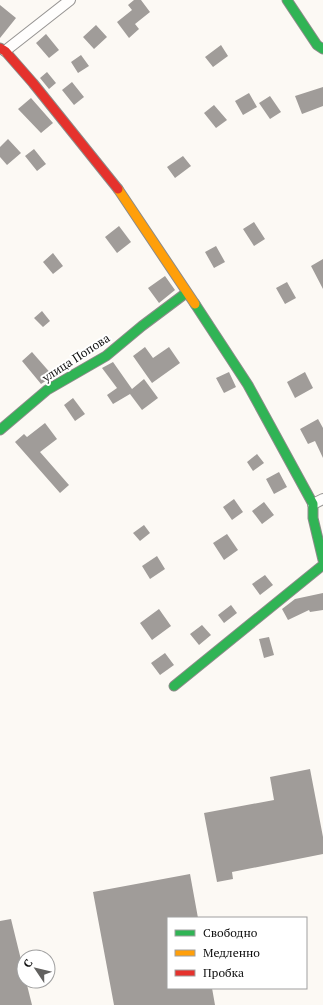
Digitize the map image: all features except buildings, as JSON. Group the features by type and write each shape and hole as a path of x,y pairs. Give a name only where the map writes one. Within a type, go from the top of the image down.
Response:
{"street":[{"path":"70,0 2,50 33,82 117,187 248,385 313,504 313,518 323,560"},
{"path":"287,0 317,45 323,49"},
{"name":"улица Попова","path":"0,430 47,390 106,356 142,326 186,293"},
{"path":"313,504 323,499"},
{"path":"174,686 323,565"}],"traffic: fast":[{"path":"287,0 317,45 323,49"},
{"path":"0,430 47,390 106,356 142,326 186,293"},
{"path":"195,304 248,385 313,504 313,518 323,560"},
{"path":"174,686 323,565"}],"traffic: slow":[{"path":"118,189 195,304"}],"traffic: jam":[{"path":"0,48 5,51 33,83 118,189"}]}
